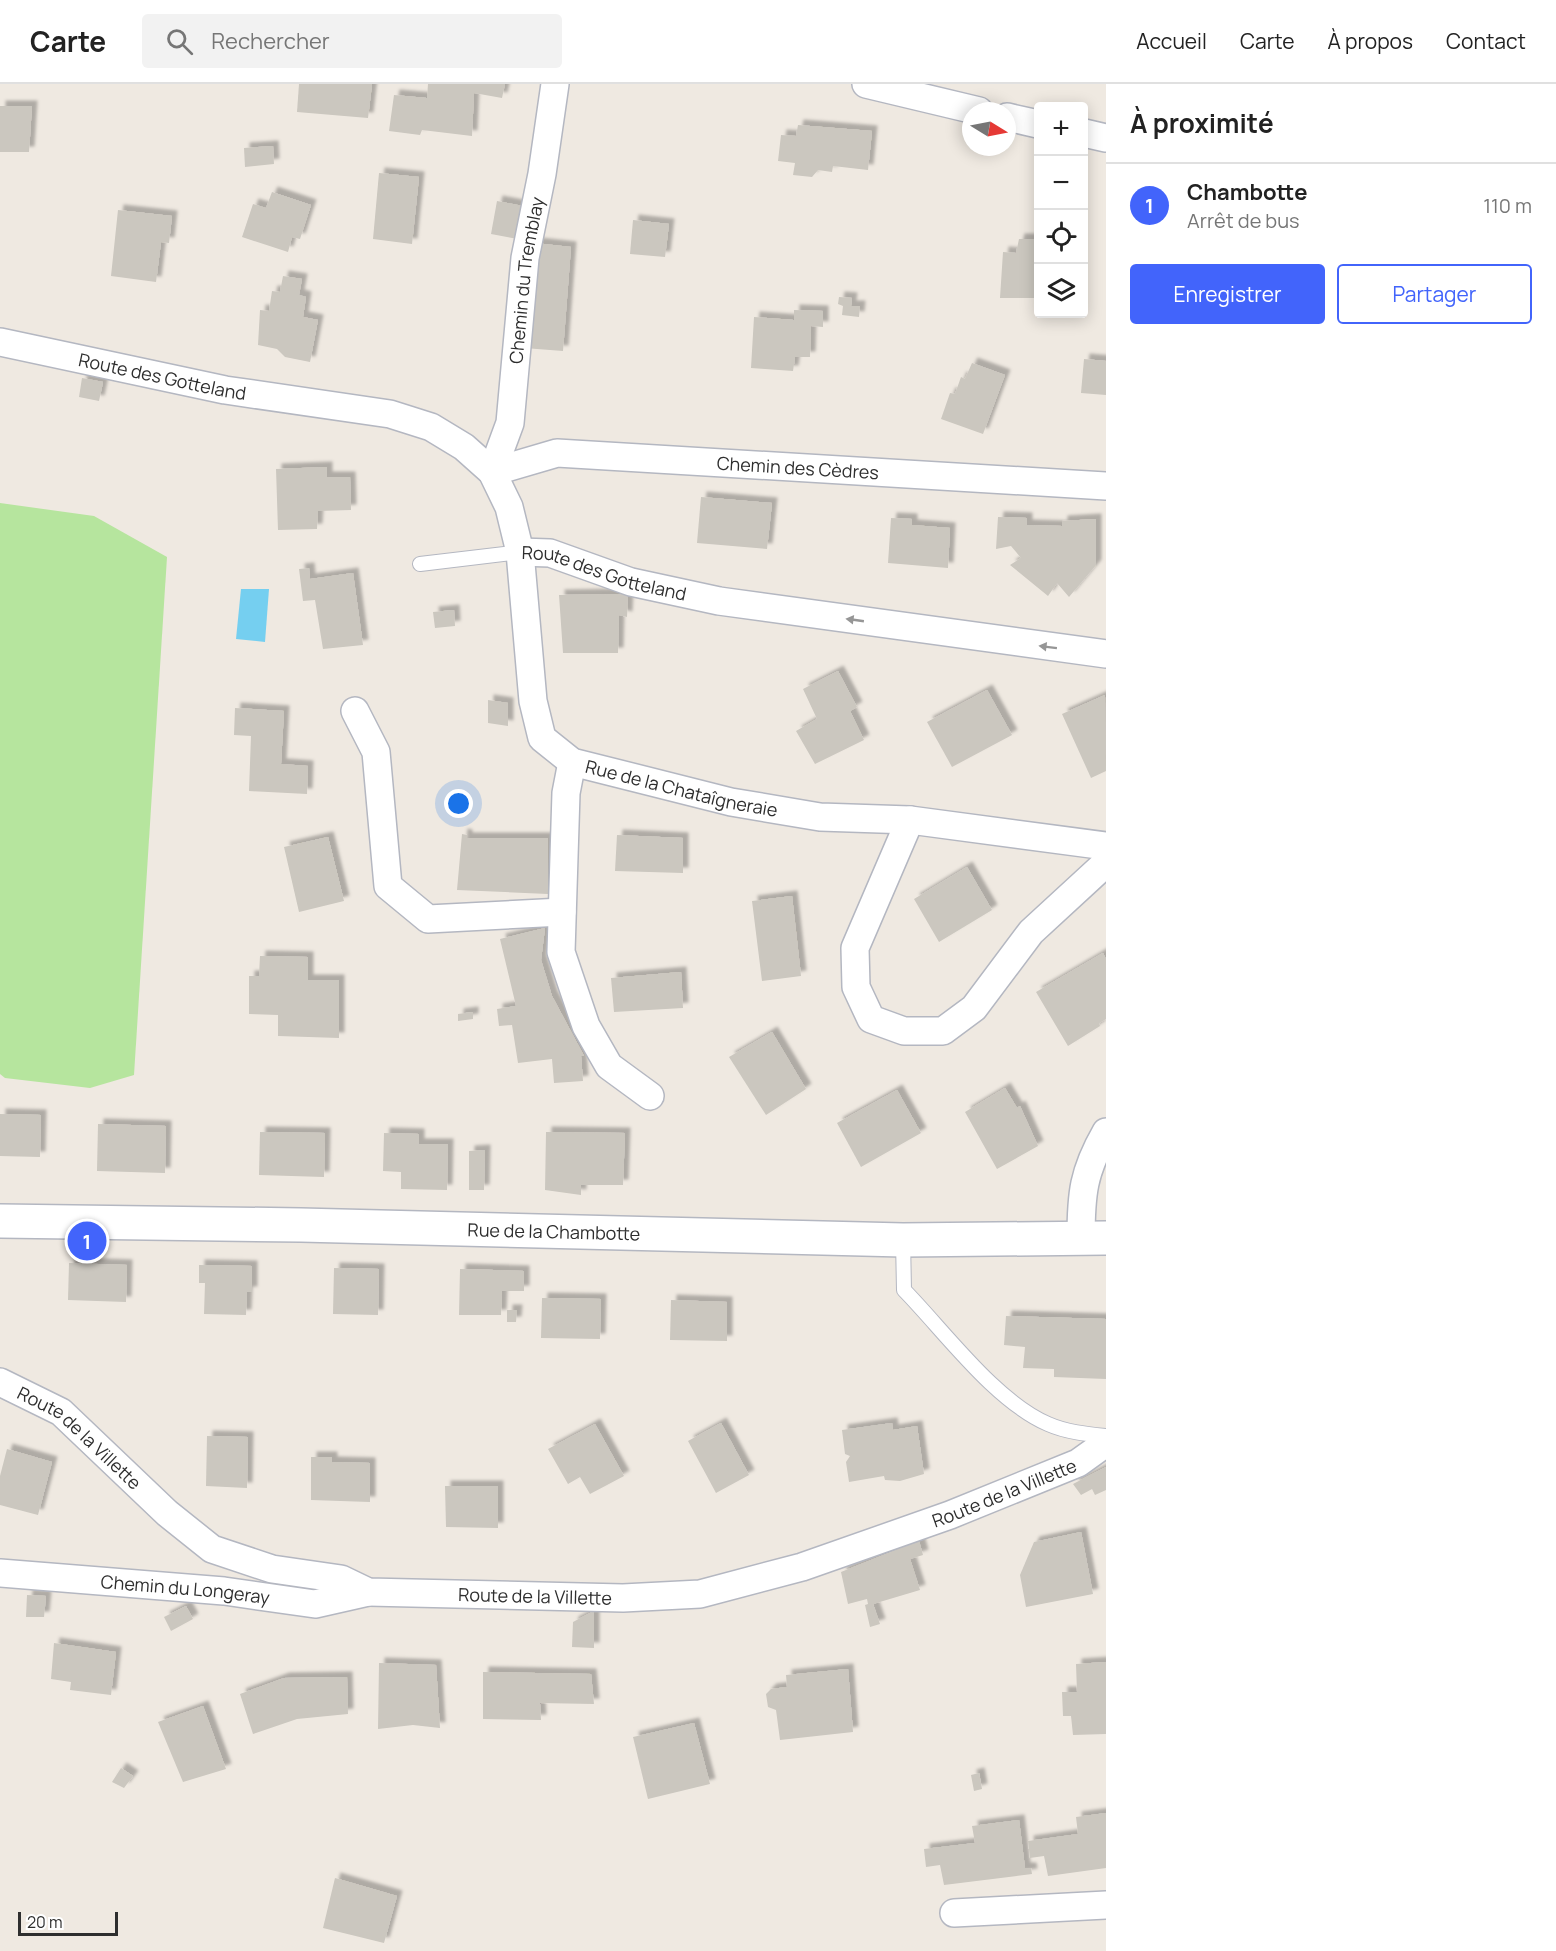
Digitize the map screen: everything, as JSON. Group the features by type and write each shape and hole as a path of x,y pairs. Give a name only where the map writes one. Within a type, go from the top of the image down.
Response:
{"main road":[{"name":"Rue de la Chambotte","path":"0,1221 302,1224 903,1240 1094,1239"}],"street":[{"name":"Chemin du Tremblay","path":"492,472 510,423 525,258 542,174 555,84"},
{"path":"866,84 962,107"},
{"path":"1016,119 1034,123"},
{"path":"1088,134 1106,138"},
{"name":"Route des Gotteland","path":"0,342 225,390 390,414 431,427 464,447 492,472 509,507 520,552 550,553 631,582 719,601 1106,654"},
{"name":"Chemin des Cèdres","path":"492,472 557,453 1106,486"},
{"name":"Rue de la Chataîgneraie","path":"520,552 533,701 542,738 572,762 732,802 820,817 910,820 1106,846"},
{"path":"355,711 376,752 388,886 428,919 562,912"},
{"path":"572,762 566,793 561,952 586,1026 609,1066 650,1096"},
{"path":"910,820 855,948 856,987 871,1019 904,1031 943,1031 974,1008 1031,932 1106,863"},
{"path":"1094,1239 1083,1180 1106,1132"},
{"name":"Route de la Villette","path":"0,1382 61,1412 167,1513 212,1549 272,1569 341,1579 368,1592 623,1598 700,1594 802,1567 950,1515 1078,1463 1106,1443"},
{"name":"Chemin du Longeray","path":"0,1573 224,1591 315,1604 368,1592"},
{"path":"954,1913 1106,1905"}],"lane":[{"path":"420,564 520,552"},
{"path":"903,1240 904,1290 1003,1395 1047,1424 1077,1433 1106,1436"}],"green space":[{"path":"0,503 94,516 167,557 134,1075 90,1088 5,1078 0,1074"}],"water":[{"path":"241,589 269,589 265,642 236,639"}],"building":[{"path":"299,84 372,84 368,118 297,112"},
{"path":"428,84 505,84 502,98 474,93 472,136 422,130 420,135 389,131 394,95 427,98"},
{"path":"0,106 32,106 29,152 0,152"},
{"path":"798,125 872,131 868,170 833,166 832,172 818,170 812,177 793,175 795,163 778,161 781,135 796,136"},
{"path":"273,146 274,164 245,167 244,148"},
{"path":"379,173 419,177 412,244 373,239"},
{"path":"272,192 311,205 300,239 292,237 288,252 242,237 253,204 266,208"},
{"path":"497,201 528,207 523,240 491,234"},
{"path":"118,210 172,216 169,243 161,242 156,282 111,276"},
{"path":"633,220 669,224 665,257 630,254"},
{"path":"1019,239 1034,239 1034,298 1000,298 1003,252 1016,253"},
{"path":"535,243 571,247 563,351 524,348"},
{"path":"283,276 302,279 299,295 306,297 303,317 318,320 310,362 285,357 277,349 258,345 260,310 269,311 272,291 280,292"},
{"path":"839,297 852,298 851,306 860,306 859,317 842,315 843,306 838,304"},
{"path":"794,310 823,311 823,327 811,326 810,357 795,357 793,371 751,368 754,317 794,320"},
{"path":"1084,359 1106,361 1106,395 1081,393"},
{"path":"972,363 1005,375 983,434 941,419 950,393 955,394 961,377 965,379"},
{"path":"82,378 103,382 99,401 79,397"},
{"path":"327,467 327,477 350,477 351,510 318,511 317,529 278,530 276,469"},
{"path":"701,497 772,503 767,549 697,543"},
{"path":"998,517 1027,518 1027,525 1062,526 1062,521 1096,519 1096,565 1069,597 1057,583 1048,596 1010,565 1021,558 1011,546 996,549"},
{"path":"891,518 912,519 912,525 950,528 948,568 888,563"},
{"path":"309,568 310,579 353,573 363,645 323,649 315,600 303,601 299,569"},
{"path":"559,595 628,595 627,617 619,615 618,653 563,653"},
{"path":"454,610 455,626 435,628 433,612"},
{"path":"838,671 857,707 850,711 864,740 815,764 796,731 817,719 803,689"},
{"path":"987,690 1012,735 952,767 927,722"},
{"path":"1105,695 1106,771 1091,778 1062,714"},
{"path":"488,700 508,703 508,726 488,723"},
{"path":"235,708 284,711 281,764 308,766 307,794 249,791 251,736 234,735"},
{"path":"462,834 467,835 467,838 548,838 548,894 457,890"},
{"path":"617,835 683,838 683,873 615,871"},
{"path":"328,837 344,901 299,912 284,847"},
{"path":"967,867 992,910 939,942 914,899"},
{"path":"792,896 801,976 762,981 752,901"},
{"path":"545,928 541,960 552,996 584,1056 581,1056 583,1081 554,1083 552,1059 518,1063 512,1025 499,1026 497,1009 516,1006 500,939"},
{"path":"1103,953 1106,959 1106,1019 1099,1023 1100,1026 1068,1046 1036,992"},
{"path":"260,956 308,957 308,980 339,980 339,1038 278,1036 278,1015 249,1014 249,976 259,976"},
{"path":"681,972 683,1008 614,1012 611,978"},
{"path":"473,1012 473,1019 458,1021 458,1014"},
{"path":"772,1032 806,1089 766,1115 729,1057"},
{"path":"1005,1088 1017,1108 1020,1106 1038,1146 997,1169 965,1112"},
{"path":"897,1090 921,1133 861,1167 837,1123"},
{"path":"0,1114 41,1115 40,1157 0,1156"},
{"path":"98,1124 166,1126 165,1173 97,1171"},
{"path":"260,1132 325,1133 324,1177 259,1175"},
{"path":"546,1132 625,1133 623,1185 581,1185 581,1195 545,1190"},
{"path":"384,1133 419,1134 419,1144 448,1144 447,1190 401,1189 401,1172 383,1171"},
{"path":"485,1150 484,1190 469,1190 469,1151"},
{"path":"69,1263 127,1265 126,1302 68,1300"},
{"path":"199,1265 252,1266 252,1292 247,1292 246,1315 204,1314 205,1283 199,1283"},
{"path":"334,1268 379,1269 378,1315 333,1314"},
{"path":"460,1269 524,1271 524,1291 502,1291 501,1315 459,1315"},
{"path":"542,1298 601,1299 600,1339 541,1338"},
{"path":"671,1300 727,1302 727,1341 670,1340"},
{"path":"507,1310 517,1310 516,1322 507,1322"},
{"path":"1006,1316 1106,1319 1106,1379 1054,1377 1054,1369 1023,1368 1025,1347 1004,1345"},
{"path":"721,1423 749,1475 716,1493 688,1441"},
{"path":"892,1423 893,1430 917,1426 924,1474 900,1481 885,1480 884,1476 849,1482 846,1462 850,1456 845,1454 842,1430"},
{"path":"595,1424 624,1476 590,1494 580,1477 568,1484 548,1449"},
{"path":"207,1436 248,1437 247,1488 206,1486"},
{"path":"7,1449 52,1462 38,1515 0,1505 0,1476"},
{"path":"311,1457 332,1457 332,1462 370,1463 370,1502 311,1500"},
{"path":"1106,1467 1106,1490 1095,1495 1092,1489 1081,1495 1073,1484"},
{"path":"445,1486 498,1486 498,1528 446,1527"},
{"path":"1081,1532 1093,1594 1026,1607 1020,1575 1034,1542"},
{"path":"919,1541 923,1555 910,1559 920,1590 873,1604 880,1624 870,1627 865,1605 868,1604 867,1599 848,1604 841,1572"},
{"path":"27,1595 46,1596 44,1617 26,1617"},
{"path":"186,1606 193,1619 171,1631 164,1617"},
{"path":"594,1611 594,1648 572,1647 573,1622"},
{"path":"54,1643 116,1652 111,1695 70,1690 71,1682 51,1679"},
{"path":"1106,1662 1106,1734 1073,1735 1071,1716 1063,1716 1062,1692 1077,1692 1076,1664"},
{"path":"379,1663 436,1665 440,1728 413,1725 378,1729"},
{"path":"848,1669 853,1732 780,1740 776,1710 768,1707 766,1694 771,1689 787,1687 786,1675"},
{"path":"483,1672 591,1674 594,1704 540,1703 541,1720 483,1719"},
{"path":"347,1677 348,1714 297,1719 253,1734 240,1694 284,1678"},
{"path":"203,1706 226,1769 183,1782 158,1722"},
{"path":"694,1723 710,1784 648,1799 633,1737"},
{"path":"121,1768 133,1776 124,1788 112,1782"},
{"path":"979,1773 982,1789 974,1791 971,1775"},
{"path":"1106,1813 1106,1868 1048,1876 1044,1856 1030,1858 1028,1841 1078,1834 1076,1817"},
{"path":"1019,1820 1025,1868 1031,1868 1032,1874 944,1885 940,1865 926,1867 924,1849 975,1843 972,1826"},
{"path":"335,1878 397,1896 384,1943 323,1928"}],"place":[{"name":"Chambotte","path":"87,1241"}]}
